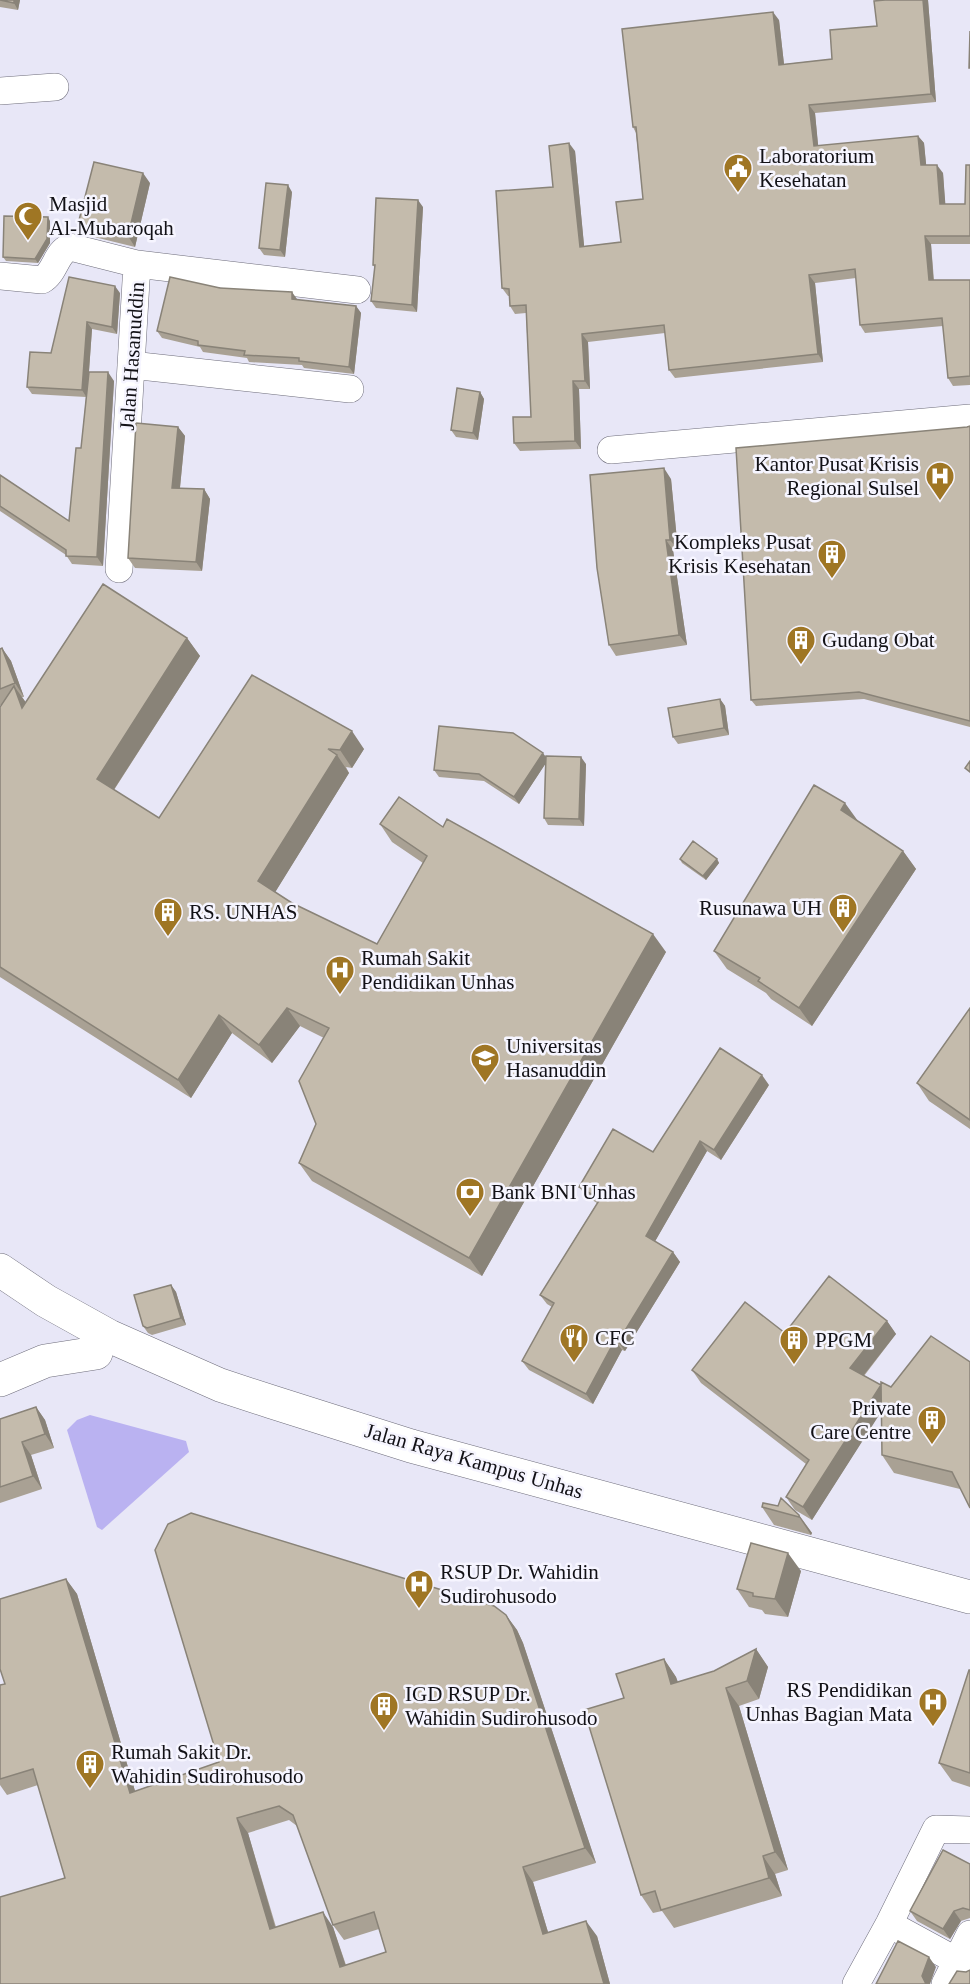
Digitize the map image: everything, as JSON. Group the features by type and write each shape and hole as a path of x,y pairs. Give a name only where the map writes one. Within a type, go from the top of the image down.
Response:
{"street":[{"path":"0,91 55,87"},
{"name":"Jalan Hasanuddin","path":"0,276 42,280 49,274 63,250 70,247 137,264 118,570"},
{"path":"137,264 357,290"},
{"path":"131,365 350,389"},
{"path":"611,450 970,418"},
{"name":"Jalan Raya Kampus Unhas","path":"0,1270 46,1301 109,1336 220,1385 257,1408"},
{"name":"Jalan Raya Kampus Unhas","path":"0,1298 96,1353 483,1482 565,1495 966,1607"},
{"path":"0,1380 45,1361 96,1353"},
{"path":"856,1984 889,1924 936,1829 970,1830"},
{"path":"889,1924 957,1970 970,1934"}],"shaded area":[{"path":"90,1415 186,1441 189,1452 102,1530 97,1527 67,1430 77,1420"}],"building":[{"path":"923,0 931,94 809,105 814,146 918,136 921,165 937,165 940,204 965,204 966,165 970,165 970,236 925,236 929,280 970,280 970,376 948,378 942,318 860,325 855,269 809,275 818,354 669,370 664,325 582,334 585,381 573,381 575,441 514,443 513,417 531,417 526,305 510,306 509,289 502,288 496,191 553,187 549,146 569,143 580,247 621,242 616,202 643,199 636,127 633,127 622,29 773,12 779,65 832,59 830,30 877,26 874,1"},
{"path":"94,162 143,173 128,236 78,224"},
{"path":"266,183 288,185 280,250 259,248"},
{"path":"376,198 418,200 412,305 371,301 375,265 373,265"},
{"name":"Masjid Al-Mubaroqah","path":"4,216 48,217 47,239 35,259 3,257"},
{"path":"69,277 115,286 112,327 87,322 82,390 27,387 30,352 51,353"},
{"path":"170,277 220,288 292,292 292,299 356,306 349,367 299,361 299,358 244,355 245,351 198,345 198,341 157,331"},
{"path":"89,372 108,372 97,557 66,556 66,550 0,506 0,475 69,521 76,448 81,448"},
{"path":"457,388 480,392 473,433 451,430"},
{"path":"136,423 178,427 172,488 204,489 196,562 128,558"},
{"name":"Kompleks Pusat Krisis Kesehatan","path":"970,426 970,721 859,692 751,700 736,448"},
{"path":"664,468 670,540 666,540 679,635 609,645 597,568 590,475"},
{"name":"RS. UNHAS","path":"103,584 187,638 97,779 159,818 252,675 352,731 340,750 328,749 337,755 258,881 292,903 377,944 427,856 380,824 399,797 443,827 447,819 653,934 469,1258 299,1163 316,1124 299,1081 329,1028 287,1008 259,1045 219,1015 178,1080 0,967 0,707 14,686 22,708"},
{"path":"2,648 15,683 0,689 0,649"},
{"path":"720,699 724,728 673,737 668,708"},
{"path":"439,726 513,733 543,753 514,797 479,774 434,770"},
{"path":"546,756 581,757 579,819 544,818"},
{"path":"970,761 970,772 965,768"},
{"path":"814,785 845,803 841,810 903,851 799,1008 758,981 760,978 714,951"},
{"path":"693,841 717,859 703,876 680,859"},
{"path":"970,1008 970,1120 917,1083"},
{"path":"720,1048 762,1075 714,1150 700,1141 646,1236 673,1252 618,1342 615,1340 586,1394 522,1361 554,1303 540,1295 600,1199 579,1187 613,1129 653,1152"},
{"name":"PPGM","path":"829,1276 887,1321 850,1368 881,1385 803,1507 786,1497 809,1460 692,1370 745,1302 785,1333"},
{"path":"171,1285 181,1318 147,1328 143,1326 134,1295"},
{"name":"Private Care Centre","path":"931,1336 970,1362 970,1508 952,1472 882,1455 881,1382 891,1387"},
{"path":"36,1407 45,1434 22,1442 33,1476 0,1487 0,1419"},
{"path":"781,1498 799,1517 762,1507 763,1503 778,1506"},
{"path":"191,1513 494,1606 506,1615 513,1628 585,1848 523,1867 543,1934 586,1921 604,1984 0,1984 0,1897 65,1878 33,1769 0,1779 0,1685 5,1684 0,1669 0,1599 66,1579 130,1793 219,1762 155,1550 168,1524","holes":["279,1806 293,1815 333,1925 374,1912 386,1952 340,1967 323,1912 270,1929 237,1818"]},
{"path":"751,1543 788,1553 775,1599 753,1596 753,1593 737,1589"},
{"path":"756,1649 747,1681 726,1688 775,1852 763,1856 769,1878 661,1910 655,1891 641,1895 584,1710 624,1698 616,1674 664,1659 671,1684 714,1671"},
{"path":"970,1670 970,1773 939,1763"},
{"path":"943,1850 970,1864 970,1910 963,1908 954,1911 943,1929 910,1911"},
{"path":"898,1941 929,1957 922,1976 926,1984 876,1984"},
{"path":"970,1970 970,1984 949,1984 957,1971"}],"place":[{"name":"Laboratorium Kesehatan","path":"738,194"},
{"name":"Masjid Al-Mubaroqah","path":"28,242"},
{"name":"Kantor Pusat Krisis Regional Sulsel","path":"940,502"},
{"name":"Kompleks Pusat Krisis Kesehatan","path":"832,580"},
{"name":"Gudang Obat","path":"801,666"},
{"name":"Rusunawa UH","path":"843,934"},
{"name":"RS. UNHAS","path":"168,938"},
{"name":"Rumah Sakit Pendidikan Unhas","path":"340,996"},
{"name":"Universitas Hasanuddin","path":"485,1084"},
{"name":"Bank BNI Unhas","path":"470,1218"},
{"name":"CFC","path":"574,1364"},
{"name":"PPGM","path":"794,1366"},
{"name":"Private Care Centre","path":"932,1446"},
{"name":"RSUP Dr. Wahidin Sudirohusodo","path":"419,1610"},
{"name":"RS Pendidikan Unhas Bagian Mata","path":"933,1728"},
{"name":"IGD RSUP Dr. Wahidin Sudirohusodo","path":"384,1732"},
{"name":"Rumah Sakit Dr. Wahidin Sudirohusodo","path":"90,1790"}]}
